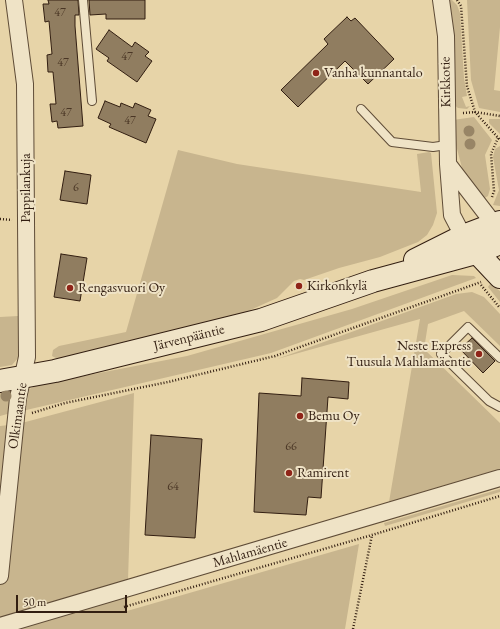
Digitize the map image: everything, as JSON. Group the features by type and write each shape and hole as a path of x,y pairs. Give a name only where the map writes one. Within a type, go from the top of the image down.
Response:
{"main road":[{"name":"Järvenpääntie","path":"373,281 463,236 499,230"},
{"name":"Järvenpääntie","path":"0,381 56,371 261,320 373,281 476,253 499,230"},
{"path":"463,236 492,278"}],"street":[{"name":"Pappilankuja","path":"14,0 26,84 27,357 24,376"},
{"name":"Kirkkotie","path":"441,0 446,36 447,145 452,215 463,236"},
{"path":"448,164 499,230"},
{"name":"Olkimaantie","path":"0,576 18,398 24,376"},
{"name":"Mahlamäentie","path":"0,626 500,478"}],"lane":[{"path":"83,0 92,101"},
{"path":"361,109 392,142 432,147 447,145"},
{"path":"500,358 468,327 441,354 489,401 500,407"}],"path":[{"path":"457,0 461,6"},
{"path":"461,0 468,86 475,112 500,140"},
{"path":"475,112 500,116"},
{"path":"16,418 65,403 168,382 275,356 492,278 500,308"},
{"path":"123,607 372,535 500,496"},
{"path":"353,629 372,535 374,516"}],"shaded area":[{"path":"449,0 452,0 457,5 460,13 464,78 467,96 462,97 466,107 470,106 467,109 458,108 453,104"},
{"path":"467,0 500,0 500,27 494,90 500,91 500,112 479,108 471,80"},
{"path":"474,117 492,140 485,155 490,189 488,196 483,199 470,183 462,168 456,145 453,120"},
{"path":"489,119 500,119 500,134 489,123"},
{"path":"500,146 500,206 493,205 499,190 493,157 495,149"},
{"path":"178,150 237,164 421,192 417,154 429,152 431,153 437,213 433,225 427,235 418,242 380,257 339,268 304,280 300,279 294,281 277,298 246,312 131,344 58,359 52,356 53,350 59,346 126,332"},
{"path":"452,275 474,276 476,278 271,353 22,411 24,392 37,385 187,356 352,309"},
{"path":"490,284 500,291 500,302 488,287"},
{"path":"472,292 484,297 500,314 500,346 464,311 428,324 424,349 500,423 500,469 389,502 420,319 277,359 456,294"},
{"path":"18,316 18,358 12,365 0,367 0,317"},
{"path":"9,388 13,392 11,413 0,416 0,390"},
{"path":"134,393 127,611 359,544 345,629 0,629 0,426 18,424"},
{"path":"500,489 500,492 385,526 384,523"}],"building":[{"path":"48,0 78,0 79,15 75,15 75,26 83,126 58,128 57,121 52,122 50,104 56,104 53,72 48,72 47,55 52,54 49,21 45,22 43,4 49,4"},
{"path":"89,0 145,0 145,19 106,19 106,14 90,15"},
{"name":"Vanha kunnantalo","path":"347,17 351,21 355,18 394,59 368,84 345,61 298,107 281,90 328,44 324,39"},
{"path":"109,30 132,47 135,42 149,52 145,56 152,61 137,82 107,61 109,58 96,49"},
{"path":"105,101 120,107 121,103 133,108 135,103 151,110 148,116 156,119 146,143 109,127 111,124 98,118"},
{"path":"65,171 91,175 87,204 60,200"},
{"path":"61,254 87,258 80,301 54,297"},
{"path":"472,338 495,361 483,373 460,349"},
{"path":"302,378 349,382 348,399 328,397 321,498 308,497 306,515 254,512 259,393 301,396"},
{"path":"151,435 202,439 195,538 145,535"}],"place":[{"name":"Vanha kunnantalo","path":"316,73"},
{"name":"Kirkonkylä","path":"299,286"},
{"name":"Rengasvuori Oy","path":"70,288"},
{"name":"Neste Express Tuusula Mahlamäentie","path":"479,354"},
{"name":"Bemu Oy","path":"300,416"},
{"name":"Ramirent","path":"289,473"}]}
